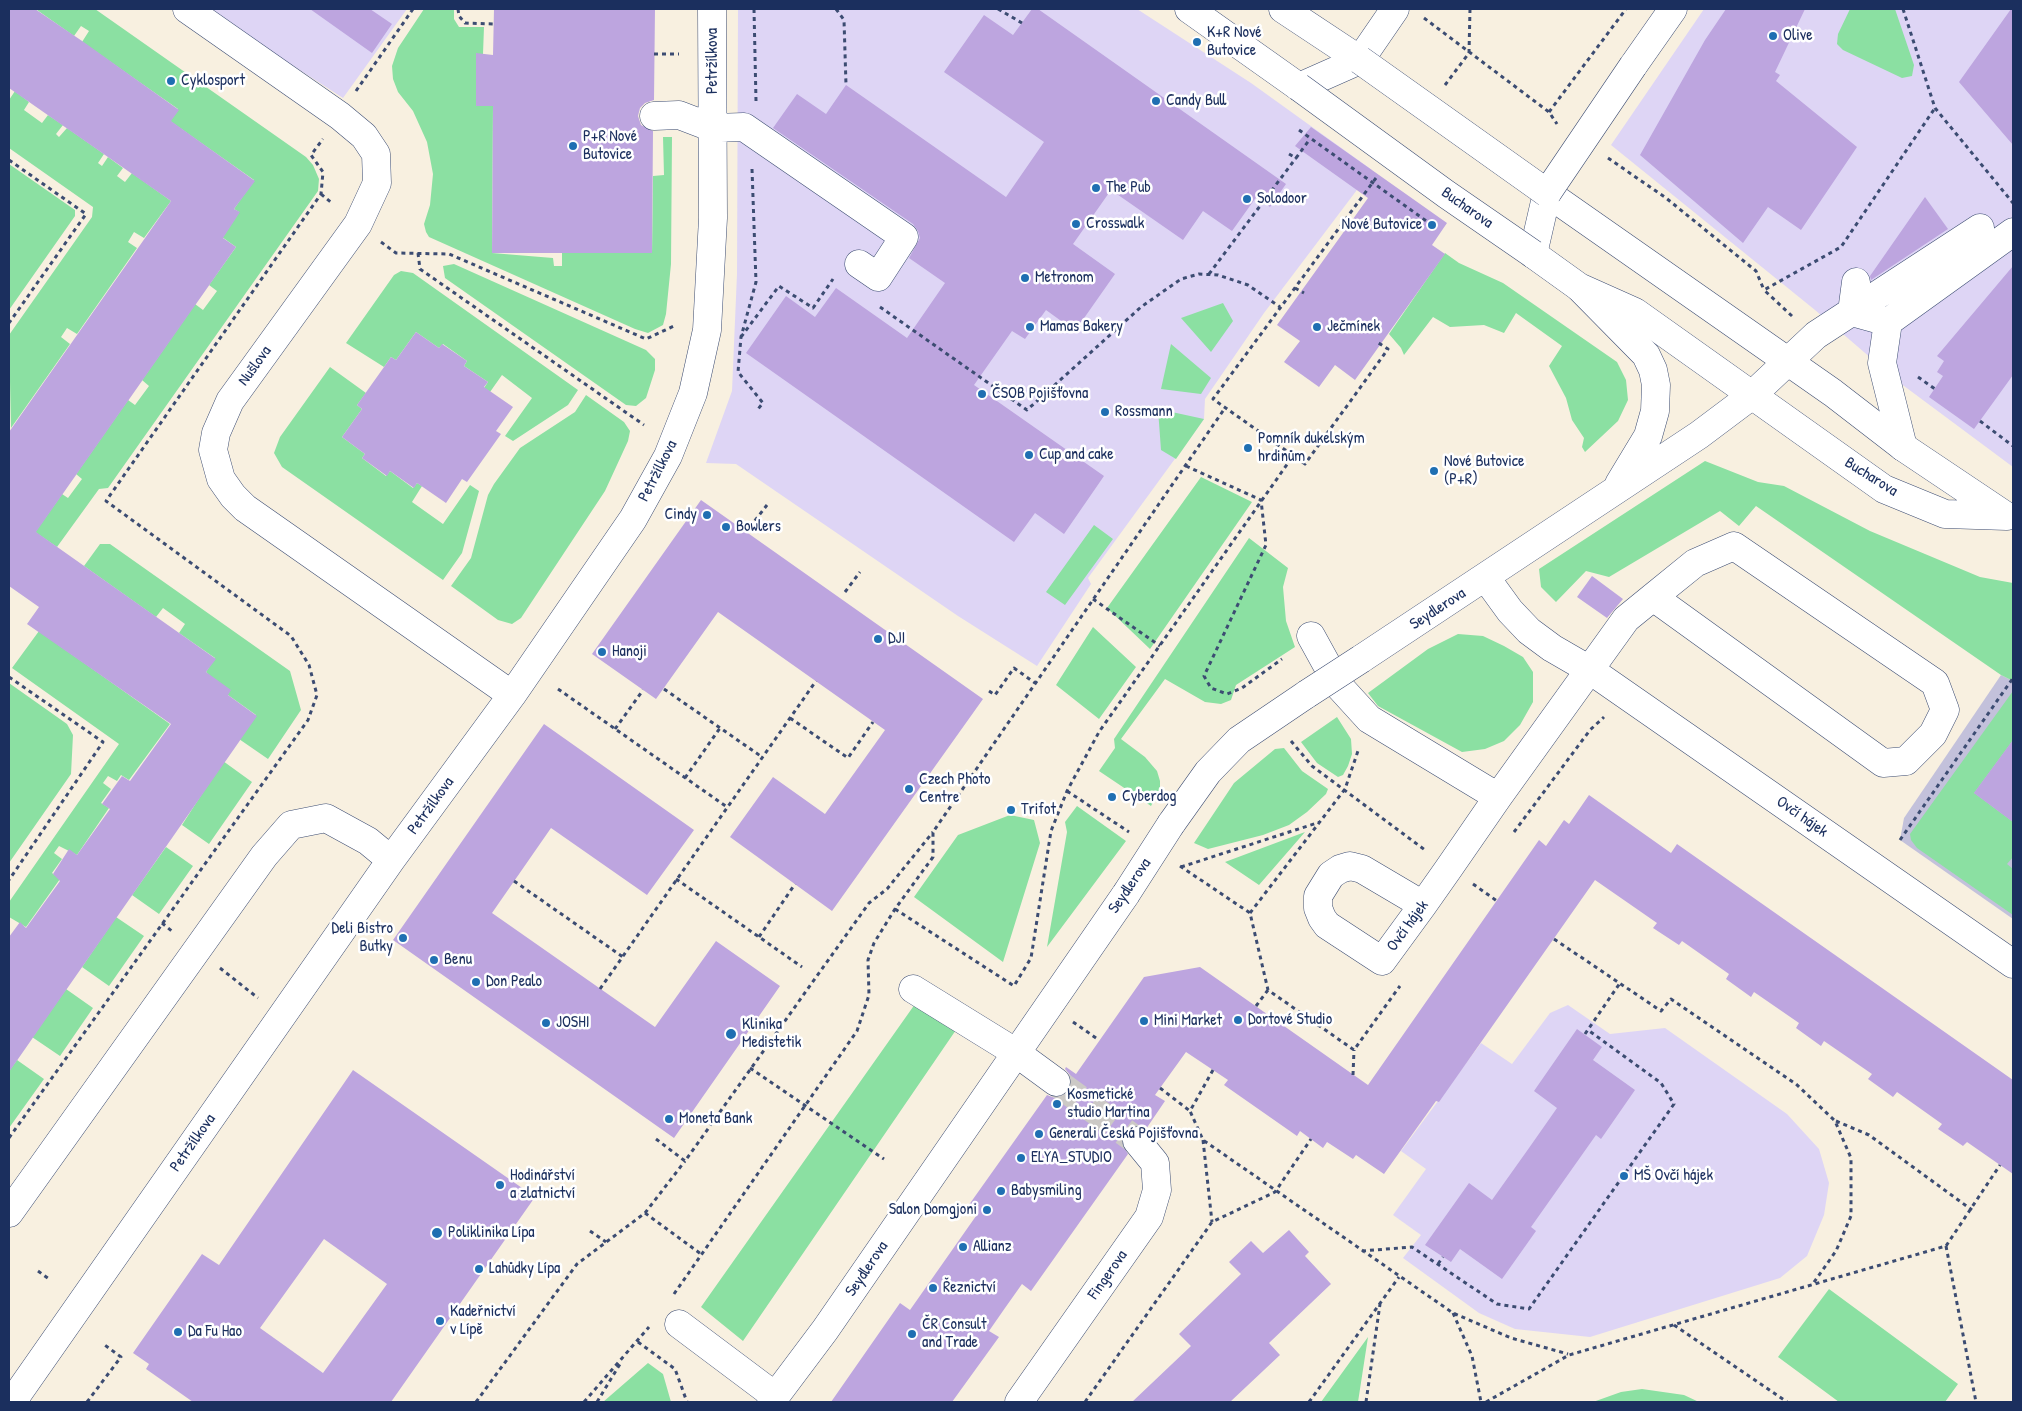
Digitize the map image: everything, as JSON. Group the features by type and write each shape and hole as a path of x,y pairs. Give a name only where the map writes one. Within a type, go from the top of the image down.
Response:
{"street":[{"name":"Nušlova","path":"187,9 340,116 364,136 376,154 377,183 358,224 230,401 216,432 213,450 215,465 233,496 245,508 512,695"},
{"name":"Petržílkova","path":"12,1402 391,860 512,695 633,519 668,456 693,393 706,330 713,218 712,9"},
{"name":"Bucharova","path":"1189,9 1579,287 1635,312 1884,489 1945,514 2010,517"},
{"name":"Bucharova","path":"1283,9 1360,60 1787,360 1903,447 2010,517"},
{"path":"1299,87 1360,60 1395,9"},
{"path":"1533,254 1547,192 1673,9"},
{"path":"654,116 679,115 713,128 744,127 904,238 878,277 847,270"},
{"path":"1751,396 1787,360 1816,335 1980,228"},
{"path":"1903,447 1882,363 1888,322 2013,232"},
{"path":"1852,312 1856,282"},
{"name":"Seydlerova","path":"1579,287 1646,355 1653,370 1656,385 1655,411 1648,436 1613,494"},
{"path":"1852,312 1888,322"},
{"name":"Seydlerova","path":"773,1399 825,1330 1126,894 1171,824 1208,772 1239,740 1613,494 1699,435 1751,396"},
{"path":"1590,670 1626,619 1653,597 1695,563 1734,546 1935,683 1945,710 1933,734 1906,761 1883,763 1653,597"},
{"name":"Ovčí hájek","path":"1486,578 1510,611 1529,631 1552,648 1590,670 2013,964"},
{"path":"1311,636 1338,685 1369,719 1498,797"},
{"name":"Ovčí hájek","path":"1423,905 1362,869 1350,866 1340,868 1324,884 1318,896 1322,918 1327,925 1382,961 1423,905 1498,797 1590,670"},
{"path":"9,1213 264,856 291,825 326,818 368,841 391,860"},
{"path":"913,989 1016,1052 1056,1082"},
{"name":"Fingerova","path":"1019,1402 1150,1216 1157,1190 1155,1163 1137,1141"},
{"path":"668,1315 773,1399"}],"path":[{"path":"9,1138 308,720 317,694 309,665 291,636 106,501 321,194 323,172 311,155 413,9"},
{"path":"458,9 459,16 465,23 494,24"},
{"path":"754,9 756,101 752,149 756,282 741,337 738,372 762,404 758,410"},
{"path":"836,9 844,20 846,85"},
{"path":"998,9 1022,23"},
{"path":"1469,53 1470,9"},
{"path":"1549,112 1626,9"},
{"path":"1903,9 1935,108 2013,203"},
{"path":"1421,15 1549,112 1554,122 1562,127"},
{"path":"654,54 679,54"},
{"path":"1764,290 1841,247 1935,108"},
{"path":"1298,130 1432,225"},
{"path":"1208,274 1310,139"},
{"path":"1289,154 1296,158"},
{"path":"1602,154 1666,198 1756,271 1764,290 1795,319"},
{"path":"9,160 86,214 9,323"},
{"path":"321,194 396,254 449,254 646,339 676,325"},
{"path":"1364,195 1213,399 1305,464 1388,349 1378,342"},
{"path":"418,253 420,270 644,424"},
{"path":"741,337 779,286 813,308 847,270"},
{"path":"875,304 1027,410 1058,380 1160,293 1181,279 1199,274 1218,275 1248,286 1280,307"},
{"path":"1295,288 1304,293"},
{"path":"476,1402 577,1264 645,1213 685,1160 868,903 887,889 933,832 1225,408"},
{"path":"1980,421 2013,446"},
{"path":"895,909 1014,986 1030,958 1051,831 1067,791 1099,732 1293,456"},
{"path":"1186,466 1261,500"},
{"path":"1261,500 1266,545 1204,676 1211,688 1227,694 1242,688 1282,659"},
{"path":"750,527 767,505"},
{"path":"845,592 860,572"},
{"path":"1093,599 1160,646"},
{"path":"989,691 995,695 1014,668 1035,684"},
{"path":"9,677 103,742 9,880"},
{"path":"1900,840 2013,678"},
{"path":"600,989 816,681"},
{"path":"558,689 727,807"},
{"path":"664,689 762,757"},
{"path":"615,729 643,690"},
{"path":"790,718 848,758 873,722"},
{"path":"1250,913 1345,789 1369,719"},
{"path":"685,778 720,728"},
{"path":"1290,738 1312,766 1449,868 1497,901"},
{"path":"1182,867 1320,822"},
{"path":"584,1402 638,1342 668,1315 701,1254 857,1031 870,995 868,960 874,943 895,909 933,856 933,832"},
{"path":"676,879 802,967"},
{"path":"514,881 623,957"},
{"path":"759,937 795,884"},
{"path":"1554,939 1661,1011 1671,998 1796,1084 1835,1121 1868,1135 1972,1210"},
{"path":"1585,1034 1620,983"},
{"path":"1256,1006 1268,990"},
{"path":"1068,1019 1099,1040"},
{"path":"1362,1251 1412,1247 1497,1304 1529,1309 1674,1104 1662,1083 1588,1030"},
{"path":"1353,1074 1354,1050"},
{"path":"750,1068 884,1159"},
{"path":"1190,1111 1213,1070"},
{"path":"1160,1088 1190,1111 1203,1140 1212,1222"},
{"path":"1812,1285 1836,1251 1851,1216 1851,1158 1835,1121"},
{"path":"1085,1402 1212,1222 1275,1192 1311,1139"},
{"path":"656,1140 685,1160"},
{"path":"1203,1140 1275,1192 1453,1313 1511,1338 1569,1354"},
{"path":"1486,1402 1569,1354 1946,1246 1972,1210 2000,1165"},
{"path":"645,1213 701,1254"},
{"path":"590,1231 606,1242"},
{"path":"1946,1246 1976,1402"},
{"path":"1438,1264 1443,1257"},
{"path":"38,1270 50,1279"},
{"path":"1309,1402 1399,1277"},
{"path":"1366,1402 1380,1304"},
{"path":"1453,1313 1472,1356 1481,1402"},
{"path":"1674,1324 1787,1402"},
{"path":"638,1342 675,1369 684,1399 687,1402"},
{"path":"87,1402 121,1357 102,1343"},
{"path":"598,1402 625,1357"}],"shaded area":[{"path":"212,9 407,9 343,98 275,54"},
{"path":"738,9 1137,9 1251,83 1372,170 1264,313 1205,399 1204,419 1088,578 1091,584 1037,666 958,616 736,464 706,463 732,391 737,274"},
{"path":"1704,9 2013,9 2013,467 1900,383 1815,310 1611,145"},
{"path":"2001,675 2013,681 2013,919 1900,840 1904,818"},
{"name":"MŠ Ovčí hájek","path":"1568,1005 1610,1034 1665,1028 1787,1114 1819,1149 1829,1183 1824,1215 1807,1256 1780,1278 1590,1337 1515,1329 1479,1313 1403,1258 1421,1235 1393,1215 1426,1169 1401,1151 1481,1043 1512,1064 1550,1013"}],"green space":[{"path":"26,9 95,9 306,157 313,165 319,179 318,191 108,488 99,489 57,547 35,532 62,494 68,498 82,479 76,474 128,400 135,405 149,386 142,380 195,304 203,310 217,291 209,285 236,247 222,237 239,212 234,209 254,180 170,121 178,109 82,42 89,31 81,26 74,36 37,10 33,14"},
{"path":"424,9 454,9 454,19 459,27 484,27 483,54 493,106 492,253 553,258 554,266 562,266 562,253 652,253 653,176 664,175 663,137 672,137 671,264 666,314 663,325 648,333 635,329 429,237 424,224 430,205 433,174 427,142 413,111 398,92 393,79 392,66 398,48"},
{"path":"1850,9 1895,9 1914,65 1912,76 1902,78 1843,50 1837,44 1838,34"},
{"path":"15,91 29,102 24,110 42,123 48,115 63,125 56,134 59,137 67,128 104,154 98,163 102,166 108,157 123,168 117,176 125,182 132,173 171,201 144,238 134,232 128,242 137,248 77,334 67,328 61,337 70,344 11,428 9,335 92,217 93,207 9,148 9,100"},
{"path":"9,164 75,210 75,216 9,310"},
{"path":"1445,253 1459,263 1503,283 1617,362 1626,380 1628,400 1618,421 1585,452 1582,447 1584,438 1572,420 1566,398 1549,366 1562,346 1516,313 1504,333 1484,325 1450,327 1433,317 1404,355 1401,348 1389,334"},
{"path":"454,264 646,350 655,359 655,370 646,398 636,406 626,405 445,278 443,266"},
{"path":"401,271 413,273 578,390 568,405 513,441 505,436 532,398 502,375 490,392 484,388 488,382 464,366 467,361 443,344 439,348 416,332 396,360 391,357 384,367 346,343 394,275"},
{"path":"1223,303 1233,321 1211,352 1181,318"},
{"path":"1171,344 1211,378 1201,394 1161,389"},
{"path":"330,367 366,393 357,405 362,409 342,437 365,454 362,458 386,476 390,471 413,488 417,483 422,486 412,502 443,524 470,485 479,491 462,553 443,580 282,467 274,453 280,437"},
{"path":"586,395 624,422 630,431 628,441 605,491 521,618 512,624 498,620 451,586 471,558 488,495 494,484 520,448 575,412"},
{"path":"1158,409 1204,419 1176,459 1161,450"},
{"path":"1705,461 1758,482 1784,486 1870,531 1980,577 2013,583 2013,681 2001,675 1756,506 1739,526 1720,511 1609,577 1586,571 1556,602 1541,587 1539,569"},
{"path":"1201,477 1252,502 1150,649 1107,608"},
{"path":"1094,525 1113,539 1065,605 1046,592"},
{"path":"1249,538 1288,568 1283,587 1286,621 1295,647 1236,685 1231,700 1221,704 1205,702 1165,679 1121,739 1145,757 1157,771 1160,789 1151,806 1099,771 1115,748 1114,739"},
{"path":"100,544 110,544 290,671 301,710 268,759 239,739 256,715 228,695 206,672 215,658 179,633 185,624 163,608 156,617 84,566"},
{"path":"1093,627 1136,667 1099,719 1056,685"},
{"path":"39,631 170,724 129,780 121,775 117,781 108,776 103,783 111,789 101,803 109,808 77,855 59,846 54,853 62,859 52,873 60,879 26,927 9,917 9,902 119,744 12,668"},
{"path":"1458,634 1483,636 1504,646 1523,657 1533,672 1533,702 1520,725 1504,741 1485,749 1462,752 1378,706 1368,693 1428,649"},
{"path":"9,683 67,724 73,735 71,774 9,863"},
{"path":"2013,691 2013,740 1974,793 2013,822 2013,857 2007,864 2013,869 2013,915 1917,848 1911,840 1910,834"},
{"path":"1337,717 1351,739 1352,754 1343,775 1338,777 1317,763 1301,742"},
{"path":"1284,748 1302,771 1328,789 1326,794 1307,812 1289,825 1263,835 1208,849 1194,843 1234,783 1275,749"},
{"path":"223,761 252,782 209,844 182,825"},
{"path":"1077,806 1126,841 1047,947 1067,832 1065,822"},
{"path":"1010,815 1034,820 1040,843 1003,962 914,897 958,835"},
{"path":"1305,832 1259,885 1225,862"},
{"path":"166,847 193,866 159,914 132,895"},
{"path":"116,917 144,936 109,986 82,967"},
{"path":"66,989 93,1008 60,1056 32,1037"},
{"path":"920,997 958,1027 743,1341 701,1307"},
{"path":"17,1060 44,1079 9,1128 9,1071"},
{"path":"1829,1289 1958,1384 1945,1402 1839,1402 1778,1357"},
{"path":"1368,1337 1358,1402 1321,1402"},
{"path":"648,1363 663,1374 671,1402 603,1402"},
{"path":"1642,1389 1684,1395 1699,1402 1593,1402 1621,1392"}],"building":[{"path":"9,9 35,9 85,43 179,110 171,121 255,181 234,209 240,212 223,238 236,247 36,532 216,659 206,672 231,690 228,695 257,716 9,1072 9,937 20,922 26,928 60,881 53,874 69,849 77,855 110,809 102,804 122,776 130,781 171,724 27,624 39,607 9,586 9,432 171,201 9,88"},
{"path":"310,9 370,9 392,24 372,53"},
{"name":"P+R Nové Butovice","path":"494,9 655,9 654,100 645,103 640,108 638,116 641,125 653,131 652,253 492,253 493,106 476,106 476,53 493,55"},
{"name":"Metronom","path":"1032,9 1038,9 1286,184 1270,207 1257,196 1232,231 1203,211 1183,240 1111,190 1073,244 1115,274 1075,331 1046,310 1025,339 1012,331 974,385 1104,476 1064,534 1035,513 1014,542 746,353 786,296 815,317 836,288 907,338 945,283 909,258 920,238 913,224 773,128 797,94 826,114 846,85 1006,197 1044,142 944,72 984,15 1013,35"},
{"path":"1726,9 1805,9 1775,72 1780,75 1776,81 1857,147 1801,230 1768,207 1743,243 1640,155 1705,40"},
{"path":"2011,9 2013,9 2013,145 1959,82"},
{"path":"1311,127 1447,223 1432,245 1445,254 1355,380 1335,365 1319,387 1284,362 1300,341 1277,325 1368,198 1295,146"},
{"path":"1925,197 1948,229 1871,280 1870,276"},
{"path":"2013,266 2013,375 1974,429 1929,397 1943,376 1937,372 1944,361 1937,356"},
{"path":"416,332 439,348 442,344 467,361 464,366 488,382 484,387 513,407 496,431 501,434 467,482 462,479 446,503 417,483 414,488 390,471 387,476 362,458 365,454 342,437 362,409 357,405 391,357 396,360"},
{"path":"701,500 983,699 832,911 730,837 773,777 825,814 885,730 718,612 656,699 592,654"},
{"path":"1592,576 1623,599 1607,618 1577,597"},
{"path":"544,724 694,830 647,895 551,828 492,913 655,1027 716,941 780,986 674,1138 393,940"},
{"path":"2013,740 2013,822 1974,793"},
{"path":"1589,795 1671,853 1677,844 2013,1080 2013,1174 1967,1142 1963,1146 1938,1129 1942,1124 1897,1092 1893,1097 1868,1079 1872,1074 1824,1041 1821,1046 1796,1028 1799,1023 1754,992 1751,997 1726,979 1729,974 1682,941 1679,945 1653,928 1657,923 1595,880 1439,1102 1436,1101 1384,1174 1356,1155 1353,1159 1327,1142 1323,1148 1300,1131 1297,1136 1224,1085 1228,1080 1186,1052 1155,1095 1165,1101 1146,1129 1134,1126 1127,1129 1123,1135 1122,1144 1128,1154 1031,1291 1022,1284 989,1331 999,1337 952,1402 831,1402 900,1303 910,1310 976,1216 966,1209 1047,1095 1055,1098 1069,1091 1072,1083 1070,1075 1065,1069 1066,1067 1076,1074 1144,977 1200,967 1368,1085 1539,840 1546,846 1564,820 1569,824"},
{"path":"1577,1029 1602,1047 1593,1060 1635,1090 1601,1139 1596,1135 1531,1227 1536,1231 1502,1279 1460,1249 1451,1262 1425,1245 1469,1183 1492,1200 1529,1148 1557,1108 1534,1091"},
{"name":"Poliklinika Lípa","path":"353,1070 535,1197 391,1402 193,1402 146,1369 149,1364 133,1353 202,1254 219,1265","holes":["324,1239 387,1284 323,1373 260,1328"]},
{"path":"1289,1230 1309,1252 1305,1256 1331,1284 1269,1343 1280,1355 1230,1402 1132,1402 1191,1346 1179,1334 1241,1274 1229,1262 1251,1241 1263,1253"}],"tunnel":[{"path":"1056,1082 1137,1141"}],"place":[{"name":"Olive","path":"1773,36"},
{"name":"K+R Nové Butovice","path":"1197,42"},
{"name":"Cyklosport","path":"171,81"},
{"name":"Candy Bull","path":"1156,101"},
{"name":"P+R Nové Butovice","path":"573,146"},
{"name":"The Pub","path":"1096,188"},
{"name":"Solodoor","path":"1247,199"},
{"name":"Crosswalk","path":"1076,224"},
{"name":"Nové Butovice","path":"1432,225"},
{"name":"Metronom","path":"1025,278"},
{"name":"Mamas Bakery","path":"1030,327"},
{"name":"Ječmínek","path":"1317,327"},
{"name":"ČSOB Pojišťovna","path":"982,394"},
{"name":"Rossmann","path":"1105,412"},
{"name":"Pomník dukelským hrdinům","path":"1248,448"},
{"name":"Cup and cake","path":"1029,455"},
{"name":"Nové Butovice (P+R)","path":"1434,471"},
{"name":"Cindy","path":"707,515"},
{"name":"Bowlers","path":"726,527"},
{"name":"DJI","path":"878,639"},
{"name":"Hanoji","path":"602,652"},
{"name":"Czech Photo Centre","path":"909,789"},
{"name":"Cyberdog","path":"1112,797"},
{"name":"Trifot","path":"1011,810"},
{"name":"Deli Bistro Butky","path":"403,938"},
{"name":"Benu","path":"434,960"},
{"name":"Don Pealo","path":"476,982"},
{"name":"Dortové Studio","path":"1238,1020"},
{"name":"Mini Market","path":"1144,1021"},
{"name":"JOSHI","path":"546,1023"},
{"name":"Klinika Medistetik","path":"731,1034"},
{"name":"Kosmetické studio Martina","path":"1057,1104"},
{"name":"Moneta Bank","path":"669,1119"},
{"name":"Generali Česká Pojišťovna","path":"1039,1134"},
{"name":"ELYA_STUDIO","path":"1021,1158"},
{"name":"MŠ Ovčí hájek","path":"1624,1176"},
{"name":"Hodinářství a zlatnictví","path":"500,1185"},
{"name":"Babysmiling","path":"1001,1191"},
{"name":"Salon Domgjoni","path":"987,1210"},
{"name":"Poliklinika Lípa","path":"437,1233"},
{"name":"Allianz","path":"963,1247"},
{"name":"Lahůdky Lípa","path":"479,1269"},
{"name":"Řeznictví","path":"933,1288"},
{"name":"Kadeřnictví v Lípě","path":"440,1321"},
{"name":"Da Fu Hao","path":"178,1332"},
{"name":"ČR Consult and Trade","path":"912,1334"}]}
